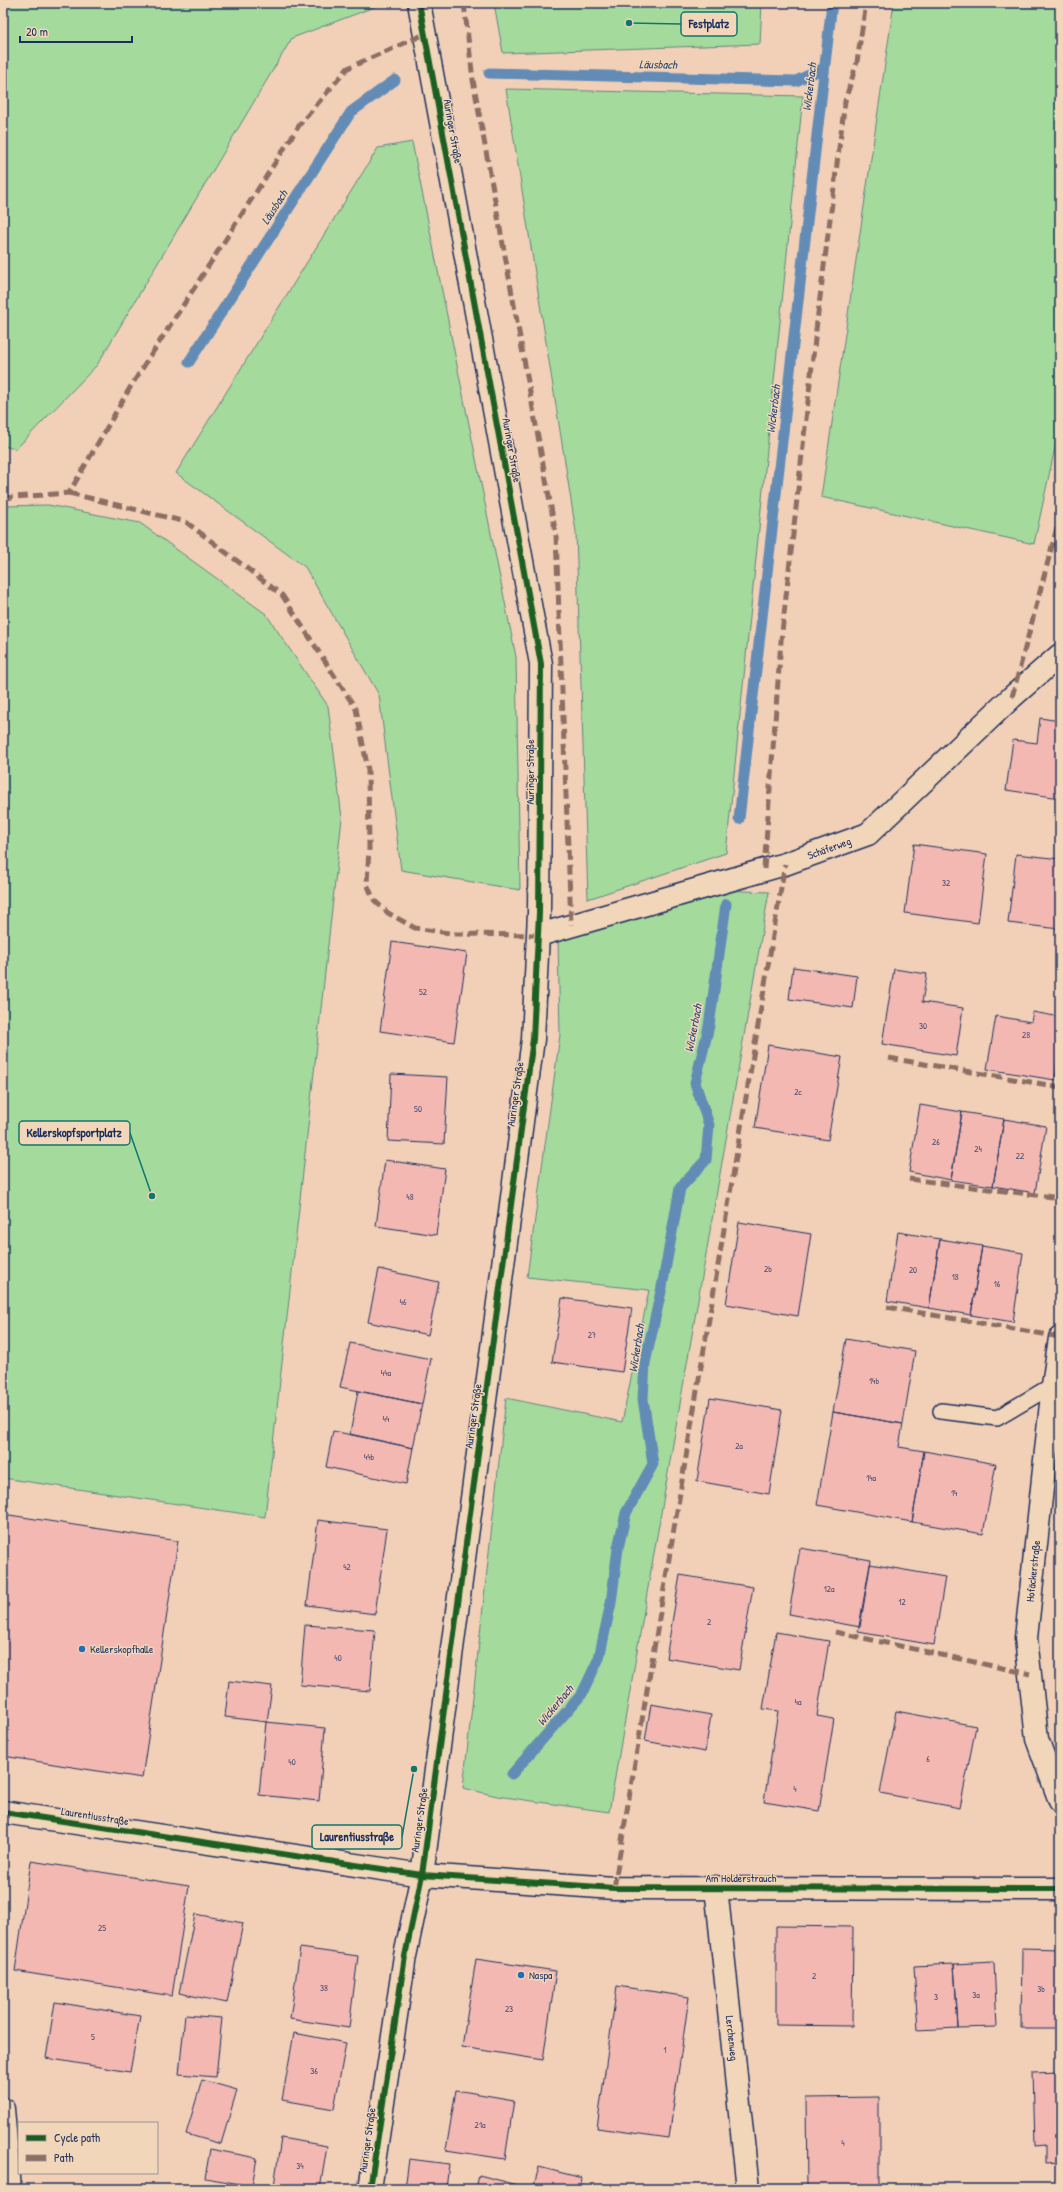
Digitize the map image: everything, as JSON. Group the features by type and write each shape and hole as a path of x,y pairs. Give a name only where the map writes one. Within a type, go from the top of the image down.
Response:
{"street":[{"name":"Auringer Straße","path":"370,2189 405,1956 422,1875 533,1039 539,935 541,664 419,3"},
{"name":"Schäferweg","path":"539,935 785,864 868,834 1012,697 1060,655"},
{"name":"Hofäckerstraße","path":"1060,1338 1053,1385 1052,1470 1026,1638 1037,1739 1060,1801"},
{"name":"Laurentiusstraße","path":"3,1812 422,1875"},
{"name":"Am Holderstrauch","path":"422,1875 614,1888 716,1887 1060,1889"},
{"name":"Lerchenweg","path":"716,1887 748,2189"},
{"path":"3,2109 10,2189"}],"lane":[{"path":"941,1411 997,1418 1053,1385"}],"green space":[{"path":"3,3 385,3 292,38 97,365 16,449 3,446"},
{"path":"494,3 762,3 760,44 503,53"},
{"path":"894,3 1060,3 1060,425 1034,544 821,497"},
{"path":"506,89 803,96 726,853 588,899 576,532"},
{"path":"412,142 516,657 520,890 401,870 379,695 305,567 176,473 378,148"},
{"path":"48,505 140,523 266,614 328,706 342,818 265,1517 3,1478 3,506"},
{"path":"721,890 769,892 609,1812 497,1796 463,1788 506,1398 622,1422 649,1290 527,1277 560,1035 558,940"}],"building":[{"path":"1040,718 1060,721 1060,798 1006,790 1013,740 1037,743"},
{"path":"914,844 987,854 978,923 905,913"},
{"path":"1016,854 1060,859 1060,929 1008,923"},
{"path":"392,942 467,953 454,1042 380,1031"},
{"path":"793,967 857,976 853,1008 789,999"},
{"path":"894,969 927,974 922,1002 963,1008 956,1056 882,1044"},
{"path":"1033,1012 1060,1017 1060,1048 1055,1080 987,1069 996,1016 1031,1022"},
{"path":"768,1045 842,1057 828,1140 755,1128"},
{"path":"391,1074 448,1077 444,1144 388,1141"},
{"path":"920,1105 962,1112 951,1180 909,1172"},
{"path":"962,1112 1004,1119 993,1186 951,1180"},
{"path":"1004,1119 1046,1126 1035,1193 993,1186"},
{"path":"385,1160 445,1169 436,1235 376,1226"},
{"path":"739,1222 811,1234 798,1316 726,1304"},
{"path":"898,1232 940,1239 929,1308 887,1301"},
{"path":"940,1239 982,1246 971,1315 929,1308"},
{"path":"982,1246 1023,1253 1013,1322 971,1315"},
{"path":"379,1269 439,1282 428,1335 368,1322"},
{"path":"562,1298 632,1308 622,1372 552,1362"},
{"path":"846,1339 915,1351 903,1424 833,1412"},
{"path":"350,1343 431,1359 422,1404 340,1387"},
{"path":"358,1391 422,1404 413,1448 350,1434"},
{"path":"710,1398 782,1410 769,1494 697,1481"},
{"path":"833,1412 903,1424 899,1447 924,1451 912,1522 817,1505"},
{"path":"333,1431 413,1448 406,1484 326,1467"},
{"path":"924,1451 996,1464 983,1534 912,1522"},
{"name":"Kellerskopfhalle","path":"3,1514 178,1541 142,1778 3,1756"},
{"path":"318,1520 387,1529 375,1614 307,1605"},
{"path":"800,1548 871,1560 860,1627 789,1614"},
{"path":"870,1564 945,1577 934,1645 858,1632"},
{"path":"680,1575 753,1587 739,1670 666,1658"},
{"path":"305,1625 375,1630 370,1691 300,1685"},
{"path":"776,1632 829,1641 817,1716 834,1719 819,1811 764,1802 778,1711 763,1709"},
{"path":"229,1681 272,1686 267,1722 225,1717"},
{"path":"651,1704 711,1715 705,1752 645,1741"},
{"path":"896,1711 976,1726 960,1808 880,1793"},
{"path":"266,1722 325,1728 319,1801 259,1795"},
{"path":"31,1861 189,1886 172,1996 15,1971"},
{"path":"195,1914 243,1923 227,2003 179,1993"},
{"path":"776,1926 853,1927 852,2026 776,2025"},
{"path":"300,1948 358,1956 349,2028 290,2019"},
{"path":"1022,1948 1060,1949 1060,2029 1021,2029"},
{"path":"476,1959 556,1971 543,2060 462,2047"},
{"path":"994,1962 997,2027 958,2028 954,1964"},
{"path":"954,1964 958,2028 918,2030 914,1966"},
{"path":"617,1986 689,1997 669,2138 597,2128"},
{"path":"55,2002 140,2016 130,2072 46,2058"},
{"path":"185,2015 222,2018 216,2077 179,2074"},
{"path":"294,2033 346,2043 334,2109 282,2100"},
{"path":"1060,2071 1060,2162 1045,2163 1045,2145 1035,2146 1033,2072"},
{"path":"202,2080 237,2090 221,2144 186,2134"},
{"path":"456,2090 514,2100 505,2159 446,2150"},
{"path":"879,2097 879,2189 807,2189 806,2098"},
{"path":"281,2138 327,2146 320,2189 292,2189 274,2186"},
{"path":"210,2149 257,2158 252,2186 205,2178"},
{"path":"409,2159 449,2164 446,2189 405,2189"},
{"path":"539,2167 582,2178 580,2189 533,2189"},
{"path":"479,2175 533,2189 476,2189"}],"waterway":[{"name":"Wickerbach","path":"739,819 832,3"},
{"name":"Läusbach","path":"489,73 796,81 824,68"},
{"name":"Läusbach","path":"189,362 351,112 395,80"},
{"name":"Wickerbach","path":"512,1774 582,1694 599,1658 611,1603 618,1548 626,1513 653,1464 643,1399 645,1363 662,1287 680,1188 706,1160 709,1125 695,1083 709,1026 726,904"}],"marked path":[{"path":"464,3 473,80 556,535 571,925"},
{"path":"764,869 781,641 817,321 845,101 857,62 866,3"},
{"path":"3,498 69,493 131,386 300,124 348,68 425,34"},
{"path":"69,493 186,522 282,595 356,709 368,770 369,848 367,884 374,900 388,913 415,928 455,934 539,935"},
{"path":"1012,697 1060,516"},
{"path":"614,1888 785,864"},
{"path":"889,1058 1060,1087"},
{"path":"909,1179 1060,1198"},
{"path":"887,1307 1060,1337"},
{"path":"835,1632 1030,1674"}],"cycle path":[{"path":"370,2189 405,1956 422,1875 533,1039 539,913 541,664 419,3"},
{"path":"3,1812 422,1875 614,1888 1060,1889"}],"place":[{"name":"Festplatz","path":"629,23"},
{"name":"Kellerskopfsportplatz","path":"152,1196"},
{"name":"Kellerskopfhalle","path":"82,1649"},
{"name":"Laurentiusstraße","path":"414,1769"},
{"name":"Naspa","path":"521,1975"}]}
